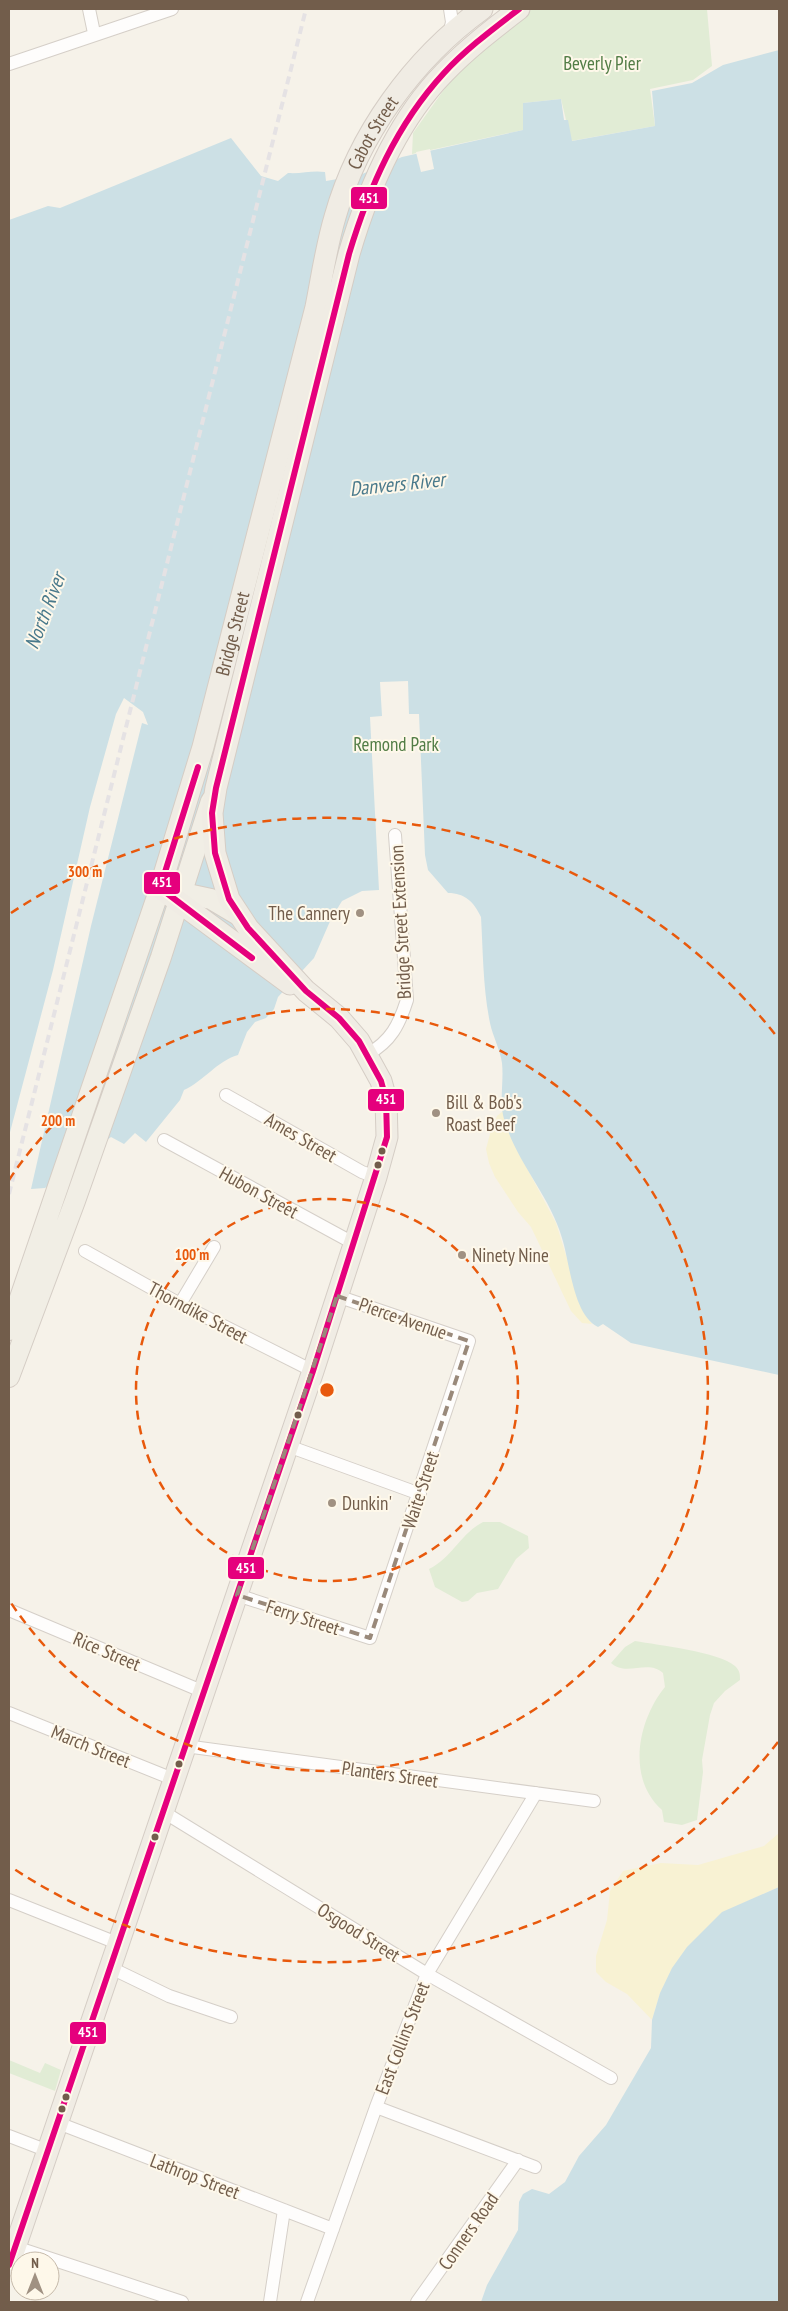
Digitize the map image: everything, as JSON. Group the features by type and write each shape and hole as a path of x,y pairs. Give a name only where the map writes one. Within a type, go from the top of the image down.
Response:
{"highway":[{"name":"Cabot Street","path":"308,375 316,307 330,237 343,194 378,122 404,85 449,35 482,9"},
{"name":"Cabot Street","path":"308,375 366,200 390,150 422,99 463,54 519,9"},
{"name":"Bridge Street","path":"14,2251 109,1966 288,1446 376,1178 387,1137 386,1099 381,1080 368,1054 349,1028 306,991 238,915 226,892 215,853 212,813 216,788 308,375"},
{"name":"Bridge Street","path":"306,991 271,972 180,896 160,888 204,746 308,375"}],"main road":[{"path":"9,1376 75,1201 216,788"},
{"path":"9,1330 160,888"},
{"name":"Bridge Street","path":"180,896 211,899 238,915"}],"street":[{"path":"89,9 94,34"},
{"path":"9,64 172,9"},
{"path":"449,35 452,22 450,9"},
{"name":"Bridge Street Extension","path":"368,1054 381,1047 390,1038 398,1026 407,1000 395,835"},
{"name":"Ames Street","path":"226,1094 362,1172 376,1178"},
{"name":"Hubon Street","path":"164,1140 354,1244"},
{"path":"180,1304 214,1247"},
{"name":"Thorndike Street","path":"85,1251 180,1304 313,1371"},
{"name":"Pierce Avenue","path":"337,1296 469,1341"},
{"name":"Waite Street","path":"370,1638 420,1494 469,1341"},
{"path":"288,1446 420,1494"},
{"name":"Ferry Street","path":"237,1595 370,1638"},
{"name":"Rice Street","path":"9,1610 204,1692"},
{"name":"March Street","path":"9,1713 173,1780"},
{"name":"Planters Street","path":"186,1746 594,1802"},
{"name":"East Collins Street","path":"307,2302 376,2107 427,1974 536,1793"},
{"name":"Osgood Street","path":"162,1811 427,1974 611,2078"},
{"path":"9,1900 117,1943"},
{"path":"109,1966 169,1996 231,2017"},
{"path":"376,2107 535,2167"},
{"name":"Lathrop Street","path":"58,2122 333,2229"},
{"path":"9,2136 48,2151"},
{"name":"Conners Road","path":"417,2302 518,2160"},
{"path":"270,2302 284,2210"},
{"path":"60,2269 182,2302"}],"highlighted area":[{"path":"337,1296 469,1341 370,1638 237,1595"}],"green space":[{"name":"Beverly Pier","path":"529,9 707,9 712,66 693,80 650,89 655,126 571,141 561,99 523,103 523,130 412,154 413,133 463,63"},
{"path":"483,1522 500,1522 528,1536 529,1548 516,1559 498,1589 477,1593 468,1601 462,1602 435,1587 429,1569 444,1559 468,1533"},
{"path":"635,1641 702,1653 727,1661 738,1669 740,1680 725,1691 714,1703 710,1715 702,1760 703,1772 697,1820 682,1825 664,1822 662,1810 651,1797 643,1782 640,1766 640,1749 648,1716 665,1687 663,1673 651,1668 617,1667 611,1663 625,1647"},
{"path":"9,2060 40,2073 45,2063 61,2070 55,2091 9,2073"}],"sand":[{"path":"503,1111 504,1118 529,1172 556,1223 584,1313 592,1324 582,1323 571,1311 531,1227 518,1212 495,1177 489,1163 486,1149 490,1134 497,1116"},
{"path":"779,1833 779,1887 743,1903 660,1993 652,2020 627,1994 606,1982 596,1972 596,1956 607,1920 610,1891 623,1871 661,1863 698,1865 764,1846"}],"water":[{"path":"779,50 779,1375 631,1343 603,1324 598,1327 583,1312 574,1287 557,1223 516,1150 504,1119 502,1063 491,1028 486,997 481,917 468,899 454,893 448,893 428,870 425,855 419,714 409,714 408,681 380,682 382,716 370,717 379,890 362,891 342,901 331,919 314,958 278,997 274,1009 266,1018 255,1022 247,1032 238,1055 217,1066 198,1082 184,1090 180,1100 146,1142 135,1133 124,1144 111,1137 45,1188 31,1189 91,926 142,723 148,725 143,712 124,698 116,714 90,807 53,970 9,1136 9,220 48,206 60,208 231,138 261,176 278,181 288,173 325,172 326,181 360,175 402,157 523,130 523,103 561,99 564,120 568,120 572,141 655,126 652,91 692,83 723,65"},
{"path":"779,1887 779,2302 481,2302 487,2285 518,2230 519,2202 523,2194 532,2189 549,2194 565,2182 579,2156 606,2125 651,2048 652,2020 660,1993 672,1968 687,1947 722,1912"}],"pier":[{"path":"430,149 434,169 421,172 416,152"}],"railway":[{"path":"9,1194 306,9"}],"transit line":[{"name":"451","path":"9,2265 313,1371 387,1137 386,1099 381,1081 359,1041 339,1018 306,991 248,928 229,899 215,853 212,813 216,788 349,254 375,181 398,136 427,93 461,56 519,9"},
{"name":"451","path":"198,767 160,888 252,958"}],"place":[{"name":"The Cannery","path":"360,913"},
{"name":"Bill & Bob's Roast Beef","path":"436,1113"},
{"name":"Ninety Nine","path":"462,1255"},
{"name":"Dunkin'","path":"332,1503"}],"water label":[{"name":"Danvers River","path":"397,484"},
{"name":"North River","path":"45,611"}],"park label":[{"name":"Remond Park","path":"396,744"}]}
